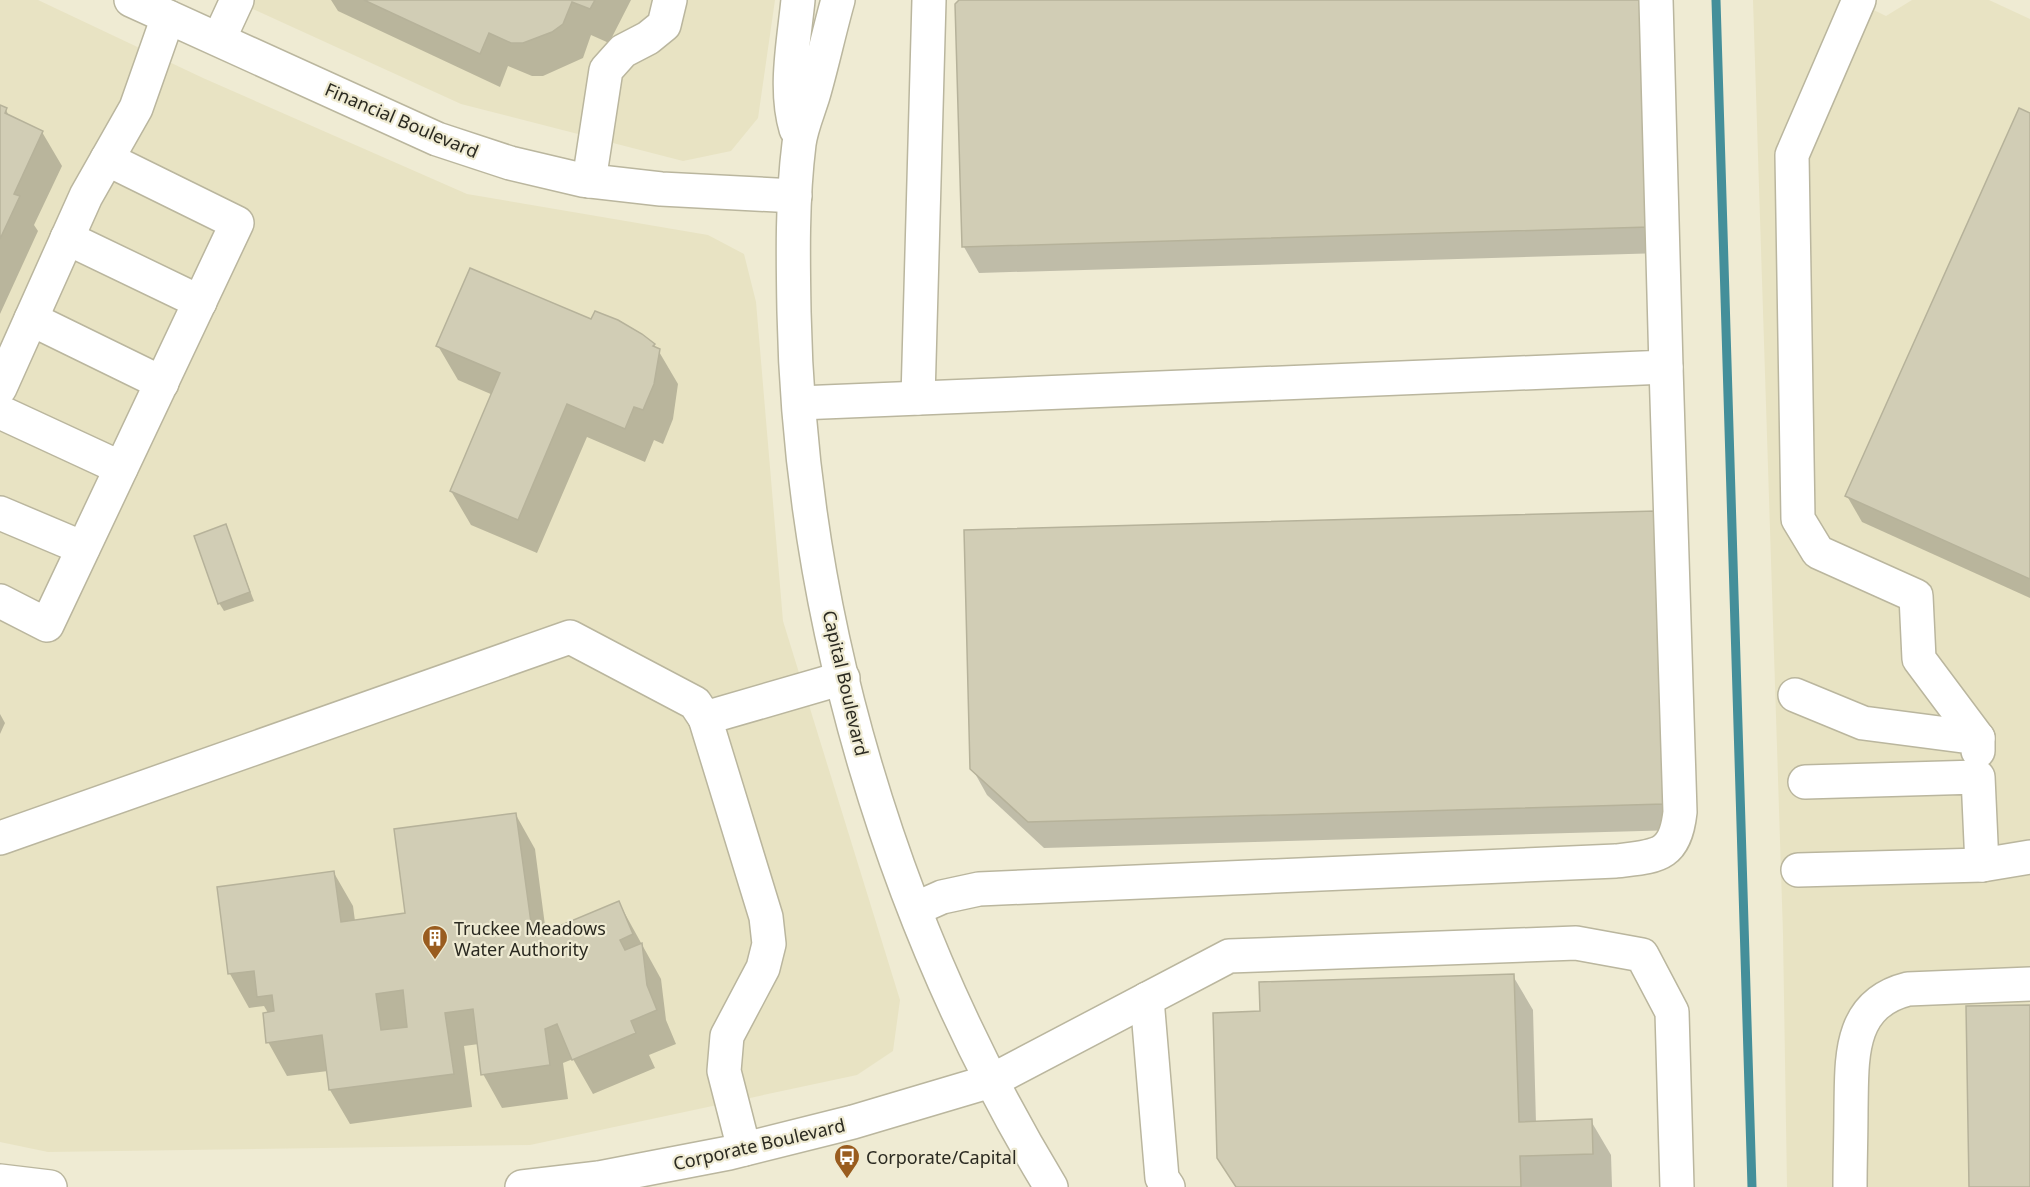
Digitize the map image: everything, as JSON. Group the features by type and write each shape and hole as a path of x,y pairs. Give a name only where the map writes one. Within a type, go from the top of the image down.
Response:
{"street":[{"name":"Financial Boulevard","path":"131,0 437,139 510,163 589,181 661,189 795,196"},
{"path":"219,39 237,0"},
{"path":"589,181 606,70 623,51 648,38 664,25 670,0"},
{"name":"Capital Boulevard","path":"798,0 792,58 791,113 799,141"},
{"name":"Capital Boulevard","path":"838,0 799,141 795,196 795,346 810,508 843,678 859,743 894,854 936,964 991,1081 1051,1187"},
{"path":"918,398 929,0"},
{"path":"915,909 951,894 979,889 1616,861 1653,856 1669,848 1678,832 1680,812 1656,0"},
{"path":"1858,0 1792,154 1798,519 1818,552 1916,596 1918,659 1977,738 1982,865"},
{"path":"0,388 86,196 136,108 168,17"},
{"path":"0,601 47,625 237,223 107,159"},
{"path":"67,238 200,302"},
{"path":"31,319 162,383"},
{"path":"799,403 1666,367"},
{"path":"0,412 121,468"},
{"path":"0,513 83,548"},
{"path":"0,838 570,637 695,703 705,718 766,917 770,944 762,968 727,1036 724,1071 744,1149"},
{"path":"705,718 843,678"},
{"path":"1795,695 1863,723 1977,738"},
{"path":"1805,782 1977,777"},
{"path":"1798,870 1982,865 2030,857"},
{"name":"Corporate Boulevard","path":"522,1187 619,1181 853,1122 991,1081 1229,956 1576,943 1642,955 1672,1012 1677,1187"},
{"path":"1850,1187 1854,1045 1870,1010 1892,993 1908,988 2030,984"},
{"path":"1147,999 1162,1178 1168,1187"},
{"path":"0,1181 50,1187"}],"shaded area":[{"path":"0,0 38,0 203,78 467,194 708,235 744,254 756,302 783,621 900,1000 893,1051 857,1075 530,1145 48,1152 0,1142"},
{"path":"233,0 775,0 758,118 731,151 683,161 461,104"},
{"path":"1753,0 1853,0 1886,16 1912,0 1989,0 2030,19 2030,1187 1787,1187 1783,934"}],"building":[{"path":"364,0 595,0 590,9 572,2 563,24 552,32 523,43 511,43 489,33 480,54"},
{"path":"959,0 1642,0 1649,227 962,247 955,4"},
{"path":"0,105 7,108 5,113 43,131 14,194 20,196 0,239"},
{"path":"2019,108 2030,113 2030,579 1845,496"},
{"path":"470,268 591,319 595,311 618,320 642,334 655,344 653,346 660,349 654,384 643,410 634,407 625,429 567,404 518,520 450,491 500,373 436,346"},
{"path":"1656,511 1664,804 1028,822 970,769 964,530"},
{"path":"226,524 250,592 218,604 194,536"},
{"name":"Truckee Meadows Water Authority","path":"516,813 533,937 619,901 633,934 620,940 625,950 642,943 647,985 657,1010 631,1021 636,1033 572,1060 557,1024 545,1029 550,1065 481,1075 473,1009 445,1013 454,1074 329,1090 322,1035 266,1043 263,1013 274,1011 272,995 257,997 254,971 228,974 217,887 334,871 341,922 405,913 394,829","holes":["403,990 407,1027 381,1030 376,994"]},
{"path":"1514,974 1519,1122 1592,1119 1593,1154 1520,1156 1521,1187 1236,1187 1217,1158 1213,1013 1260,1011 1259,982"},
{"path":"2030,1005 2030,1187 1969,1187 1966,1006"}],"waterway":[{"path":"1716,0 1752,1187"}],"place":[{"name":"Truckee Meadows Water Authority","path":"435,961"},
{"name":"Corporate/Capital","path":"847,1180"}]}
